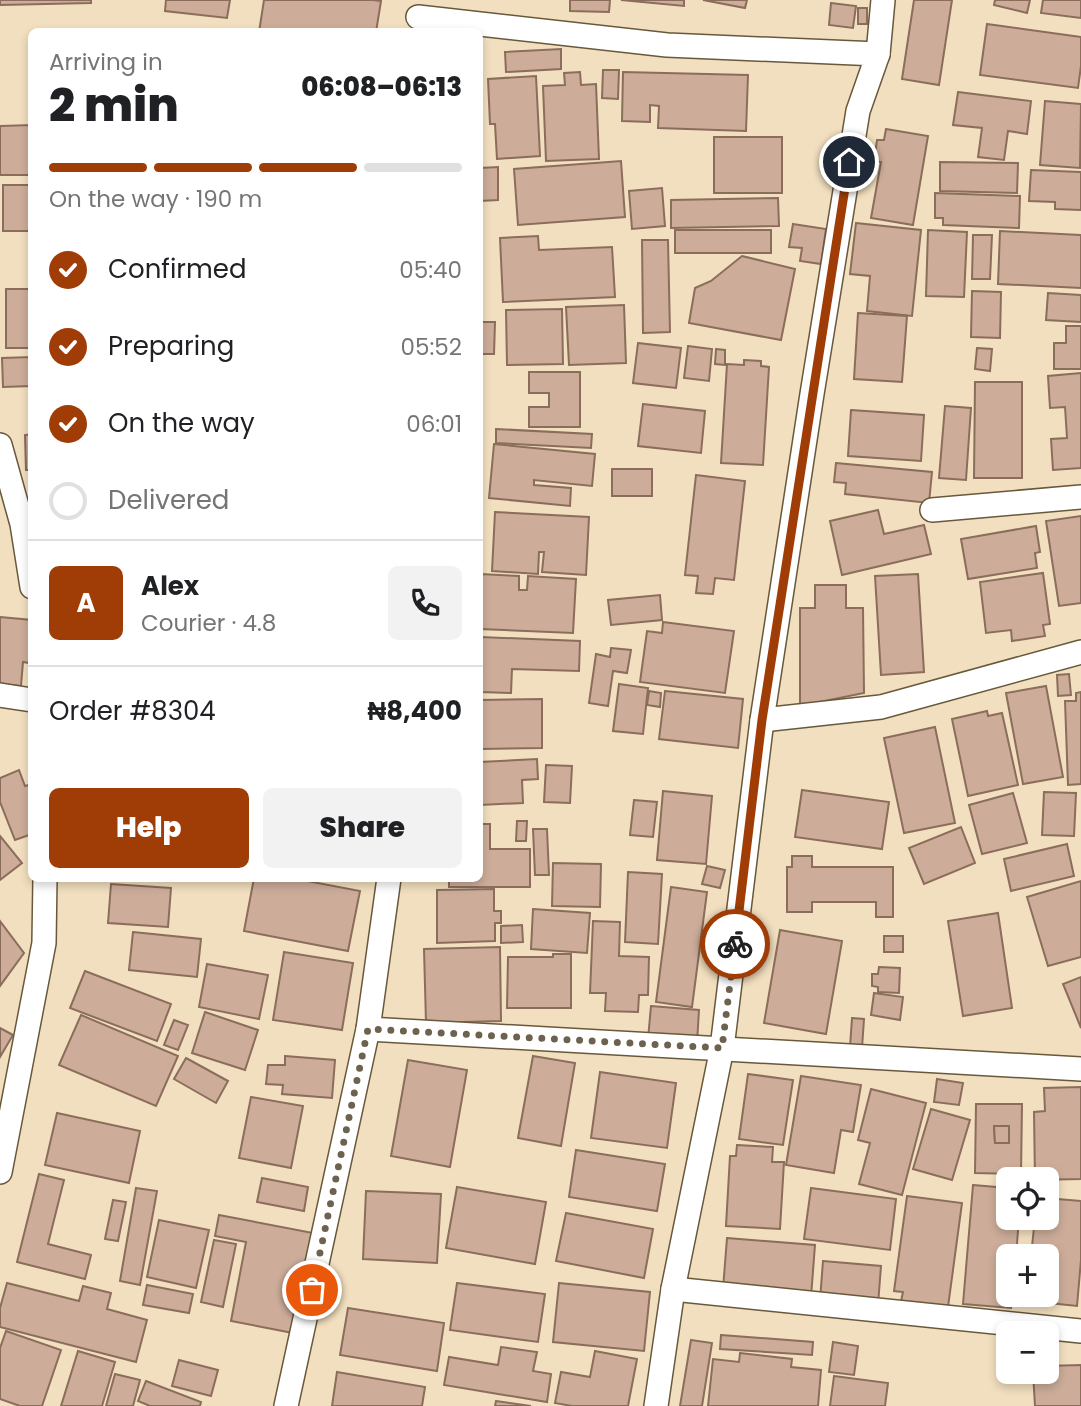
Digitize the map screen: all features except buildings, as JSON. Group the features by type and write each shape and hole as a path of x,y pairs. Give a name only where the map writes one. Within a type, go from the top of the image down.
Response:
{"street":[{"path":"656,1406 673,1289 722,1048 762,720 814,380 858,111 878,54 883,0"},
{"path":"417,16 667,45 878,54"},
{"path":"0,445 27,526"},
{"path":"932,510 1081,497"},
{"path":"0,516 27,526"},
{"path":"762,720 881,706 1081,652"},
{"path":"0,695 28,699"},
{"path":"0,1172 44,943 45,882"},
{"path":"286,1406 368,1029 388,882"},
{"path":"368,1029 1081,1069"},
{"path":"673,1289 1081,1331"}],"way so far":[{"path":"312,1290 368,1029 722,1048 735,944"}],"route":[{"path":"735,944 762,720 849,162"}]}
